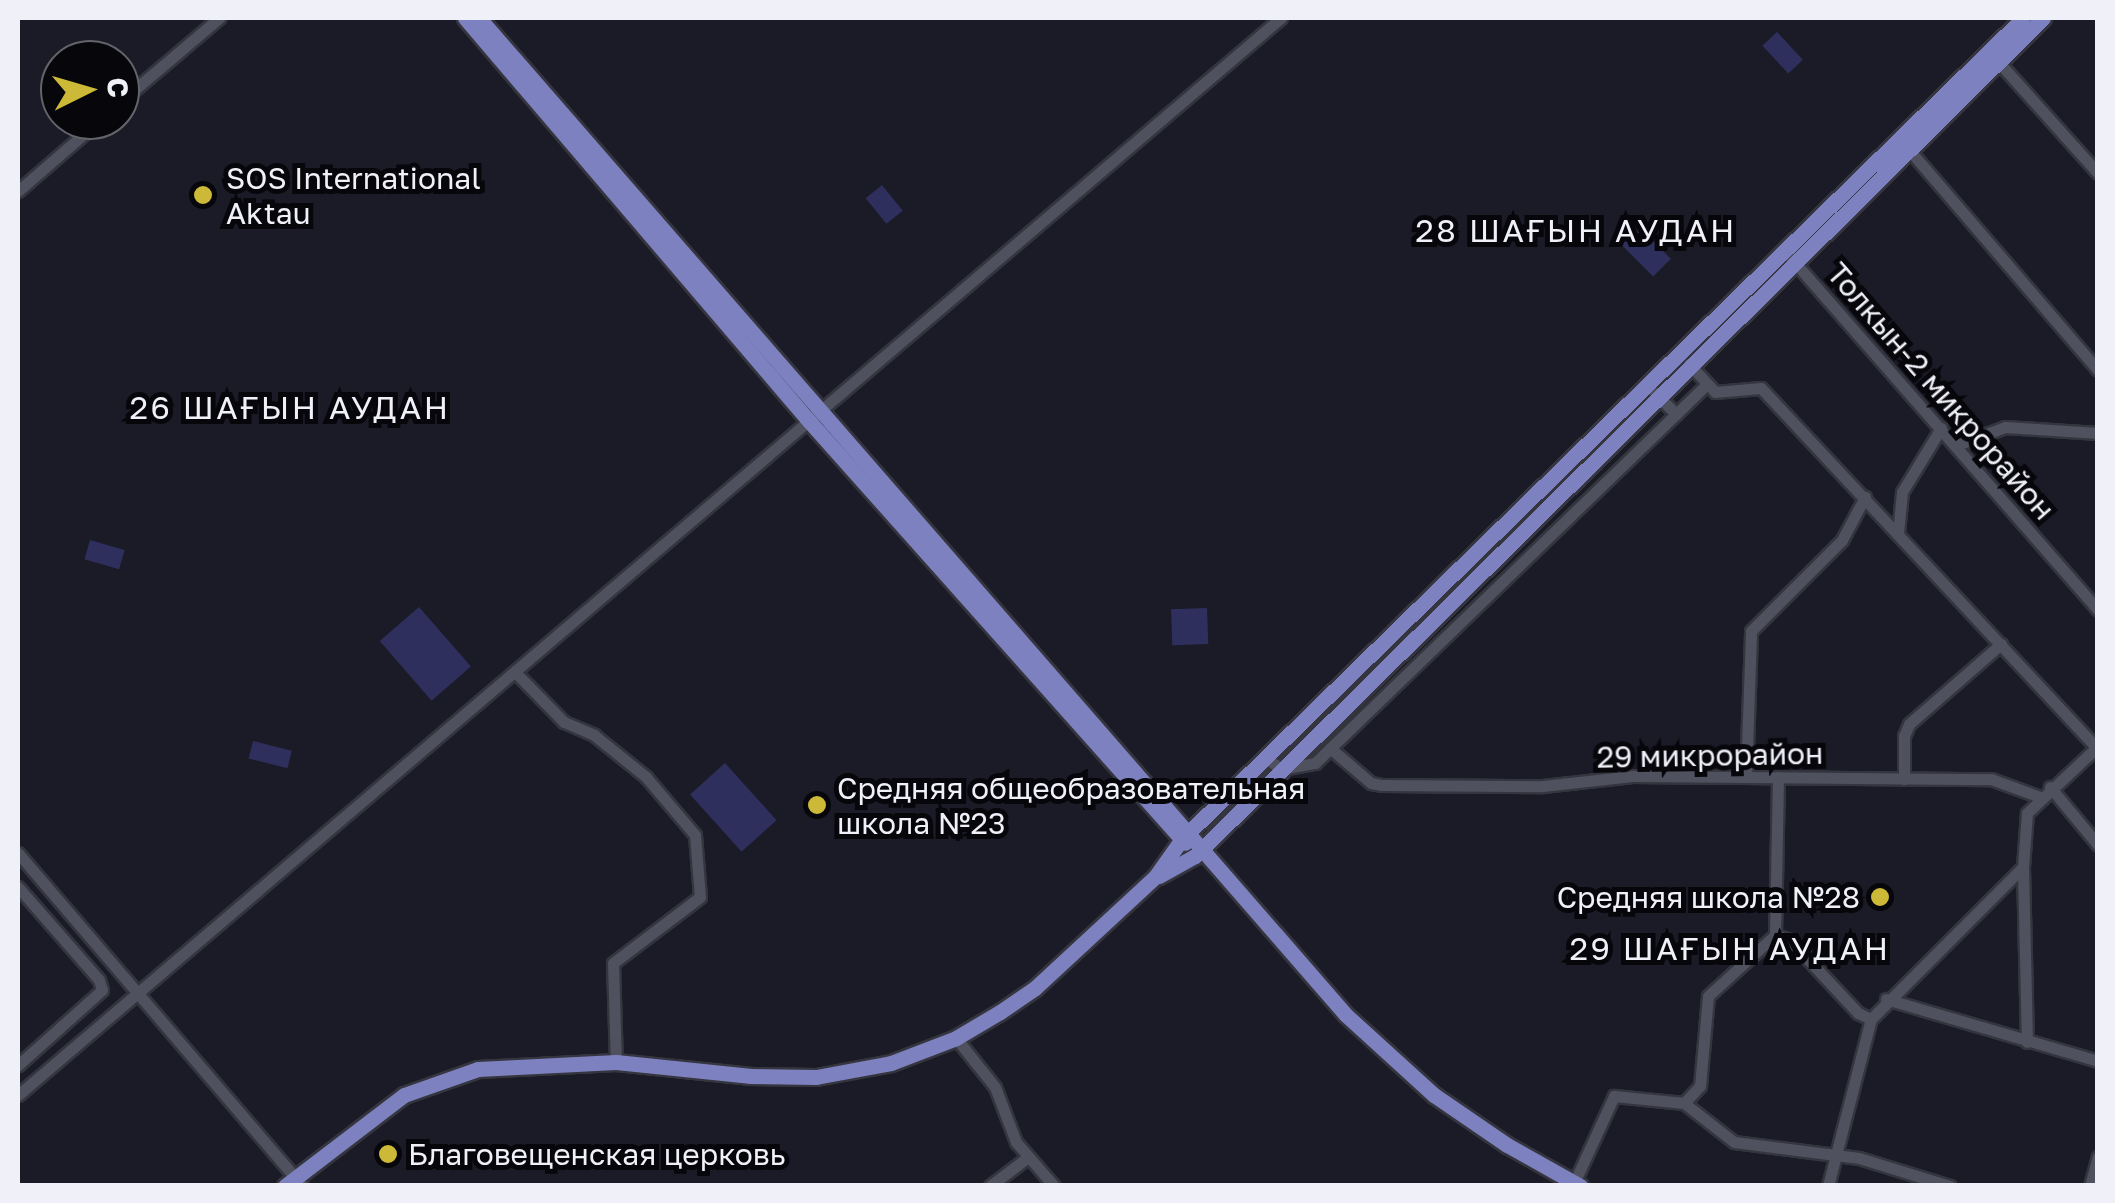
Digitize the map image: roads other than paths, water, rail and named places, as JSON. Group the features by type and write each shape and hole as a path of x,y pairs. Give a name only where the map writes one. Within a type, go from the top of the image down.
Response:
{"main road":[{"path":"465,18 1321,992 1434,1095 1573,1185"},
{"path":"479,18 816,415"},
{"path":"1994,56 2023,18"},
{"path":"1155,878 1185,836 1266,756 1652,391 1994,56 2043,18"},
{"path":"294,1183 404,1094 478,1068 542,1062 616,1062 794,1079 891,1064 956,1038 1035,988 1155,878 1198,852 1652,391 1688,364 1790,256"}],"street":[{"path":"140,85 218,18"},
{"path":"20,1088 140,995 1282,18"},
{"path":"1994,56 2098,173"},
{"path":"18,191 77,140"},
{"path":"1904,144 2098,370"},
{"name":"Толкын-2 микрорайон","path":"1790,256 2098,610"},
{"path":"1688,364 1715,392 1761,388 2097,746 2040,796 2027,813 2023,867 2027,1042"},
{"path":"1266,756 1281,769 1314,763 1707,384"},
{"path":"1652,391 1676,414"},
{"path":"1898,532 1902,492 1941,428"},
{"path":"1956,445 2006,428 2098,433"},
{"path":"1746,777 1752,632 1842,540 1865,496"},
{"path":"1904,780 1904,736 1909,724 2001,644"},
{"path":"516,673 564,722 594,735 634,767 692,826 700,897 613,963 616,1062"},
{"name":"29 микрорайон","path":"1330,748 1371,783 1382,785 1526,787 1632,776 1991,780 2035,791 2040,796"},
{"path":"1684,1102 1700,1086 1708,996 1774,934 1778,777"},
{"path":"2050,787 2098,845"},
{"path":"18,854 294,1183"},
{"path":"1828,1186 1871,1019 1886,999 2023,867"},
{"path":"18,887 99,980 102,990 18,1065"},
{"path":"1774,934 1790,940 1858,1013 1871,1019"},
{"path":"1886,999 1896,1006 2098,1061"},
{"path":"956,1038 994,1088 1016,1142 1054,1186"},
{"path":"1573,1185 1614,1096 1684,1102 1734,1142 1859,1158 1950,1186"},
{"path":"990,1186 1028,1157"},
{"path":"2090,1186 2098,1157"}],"place":[{"name":"SOS International Aktau","path":"203,195"},
{"name":"Средняя общеобразовательная школа №23","path":"817,805"},
{"name":"Средняя школа №28","path":"1880,897"},
{"name":"Благовещенская церковь","path":"388,1154"}],"district":[{"name":"28 ШАҒЫН АУДАН","path":"1576,230"},
{"name":"26 ШАҒЫН АУДАН","path":"290,407"},
{"name":"29 ШАҒЫН АУДАН","path":"1730,948"}]}
